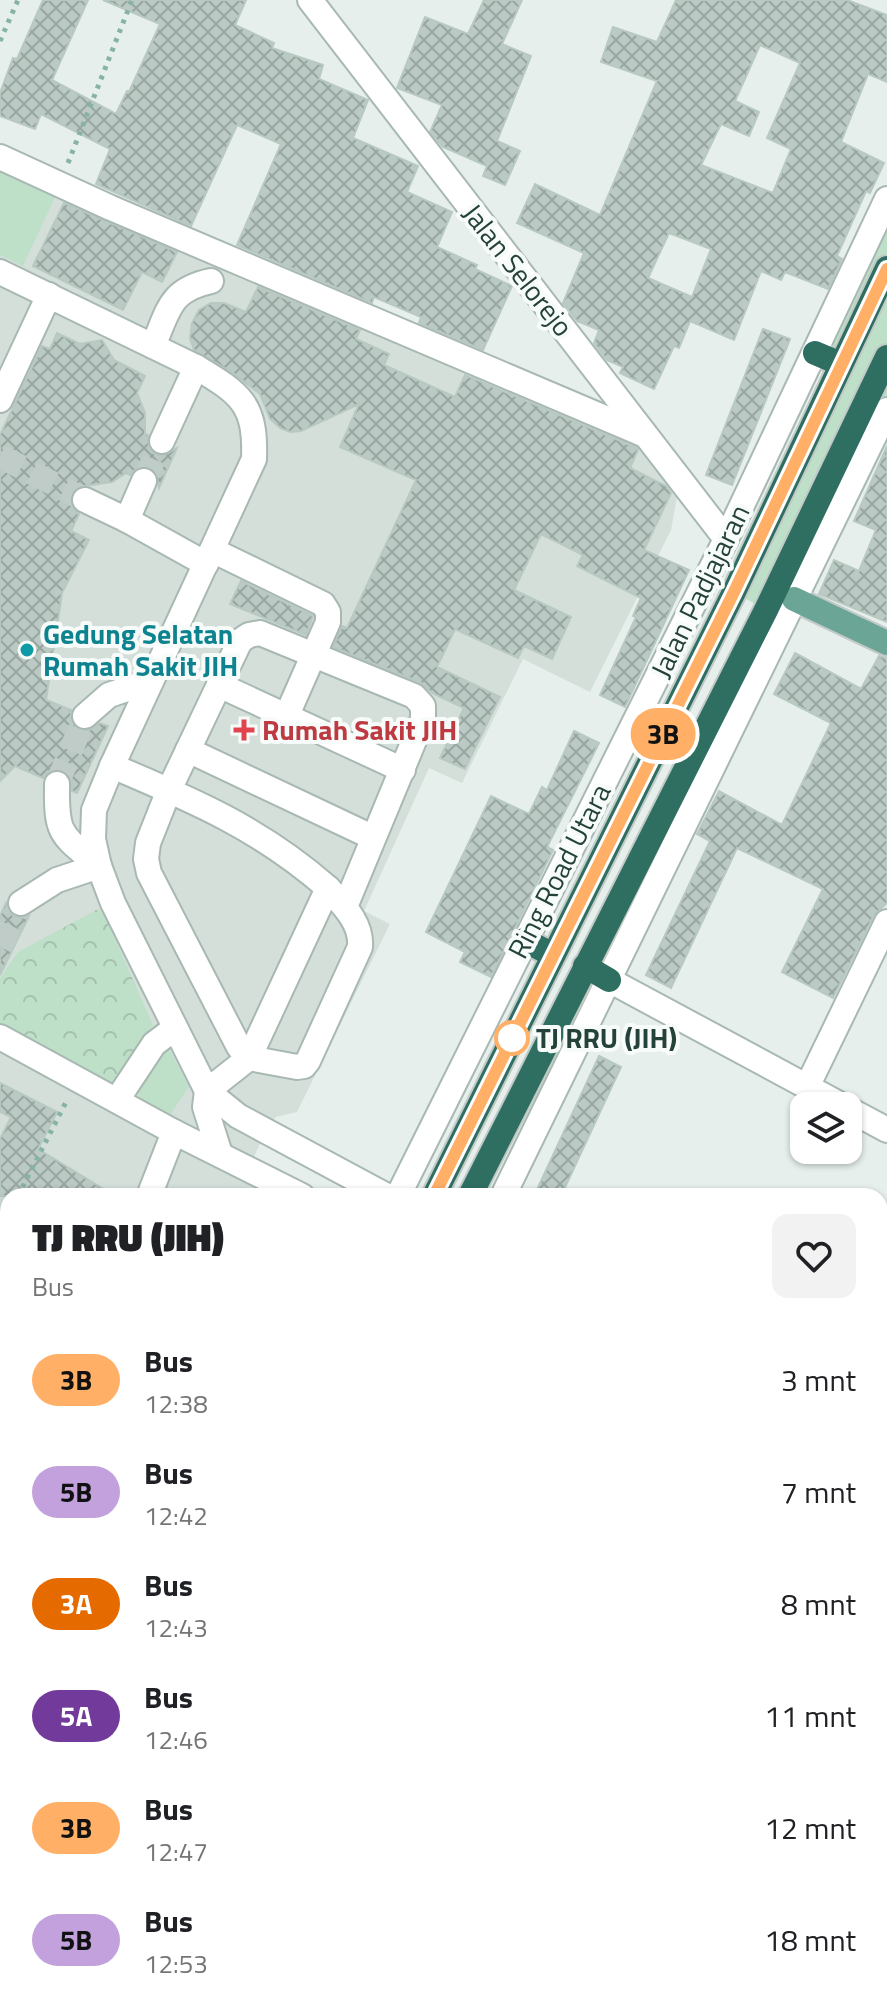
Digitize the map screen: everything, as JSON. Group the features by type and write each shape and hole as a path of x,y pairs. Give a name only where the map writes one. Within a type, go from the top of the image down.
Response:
{"highway":[{"name":"Jalan Padjajaran","path":"438,1188 734,592 887,268"},
{"path":"815,353 841,364"},
{"path":"474,1188 766,610 886,361"},
{"path":"524,940 553,955"},
{"path":"585,966 609,980"}],"main road":[{"path":"794,599 887,643"}],"street":[{"name":"Jalan Selorejo","path":"310,0 726,539"},
{"path":"0,157 645,435"},
{"name":"Ring Road Utara","path":"402,1188 726,539 887,199"},
{"path":"0,272 196,367 221,382 246,403 255,432 254,459 112,766 94,810 93,839 113,903 207,1091 238,1116 372,1188"},
{"path":"153,346 174,299 189,286 211,281"},
{"path":"0,400 7,368 49,295"},
{"path":"162,441 196,367"},
{"path":"507,1188 887,410"},
{"path":"127,520 144,481"},
{"path":"85,500 209,557 323,604 328,612 328,622 287,715"},
{"path":"112,766 169,790 214,810 256,834 305,868 345,907 361,934 360,947 304,1066 249,1058 239,1047 149,873 146,859 148,843 169,790 240,641 249,635 260,633 414,696 423,706 423,719 345,907"},
{"path":"85,716 109,695 151,681"},
{"path":"219,685 403,770"},
{"path":"188,750 372,837"},
{"path":"57,784 56,818 65,837 99,866"},
{"path":"21,903 57,880 99,866"},
{"path":"220,1154 205,1107 207,1091 249,1058 328,888"},
{"path":"807,1087 887,922"},
{"path":"609,980 816,1092"},
{"path":"117,1100 154,1044 175,1028"},
{"path":"0,1037 174,1132 286,1188"},
{"path":"862,1117 887,1130"},
{"path":"152,1188 174,1132"}],"path":[{"path":"0,41 18,0"},
{"path":"59,185 132,0"},
{"path":"22,1188 78,1080"}],"shaded area":[{"name":"Rumah Sakit JIH","path":"0,160 635,436 677,497 671,530 590,692 523,659 462,783 429,768 364,911 390,924 297,1112 276,1117 265,1132 249,1168 254,1188 0,1188"}],"green space":[{"path":"0,169 56,195 23,266 0,255"},
{"path":"887,203 887,267 841,364 815,353"},
{"path":"887,274 887,405 766,610 734,592"},
{"path":"98,909 103,912 153,1025 111,1084 0,1030 0,978 18,952"},
{"path":"165,1049 169,1049 189,1087 170,1115 140,1100 138,1093 141,1079"}],"building":[{"path":"43,0 88,0 52,80 116,114 160,24 103,0 246,0 235,25 274,43 272,48 323,65 319,79 368,100 353,138 418,166 407,192 452,212 437,247 477,265 475,269 512,286 483,350 419,323 421,317 374,297 372,303 237,245 281,144 237,125 191,226 96,184 110,149 41,114 35,129 0,116 0,93 13,58 17,59"},
{"path":"484,0 522,0 502,44 531,56 497,141 520,151 505,185 483,176 487,166 443,147 430,132 442,105 397,88 425,17 468,34"},
{"path":"676,0 847,0 887,15 887,82 868,74 841,142 884,163 870,193 866,191 837,256 842,259 828,289 785,272 781,280 761,271 734,340 690,321 679,348 674,346 654,389 620,373 623,367 607,360 594,343 599,330 577,321 563,303 584,253 517,223 535,184 600,215 657,81 601,62 613,27 657,42","holes":["760,45 800,63 767,138 791,149 773,193 701,165 721,124 749,136 759,112 735,101","669,233 711,249 692,297 648,278"]},
{"path":"64,203 177,252 162,282 142,272 123,310 33,266"},
{"path":"258,287 360,330 356,339 389,354 384,365 455,397 465,375 637,448 630,468 666,486 671,493 644,550 689,570 625,707 600,695 636,617 633,616 641,598 577,566 583,555 541,534 514,590 571,617 552,659 524,646 518,658 455,629 437,667 500,697 465,769 440,758 464,708 432,693 420,682 333,647 342,626 347,628 416,480 340,447 359,404 301,431 290,432 270,419 260,394 233,373 194,350 190,338 192,323 199,310 211,303 224,303 246,312"},
{"path":"763,329 790,339 732,485 706,475"},
{"path":"57,333 80,344 102,340 114,360 145,376 137,393 145,413 149,449 163,456 177,448 159,488 156,472 143,466 112,482 77,487 71,494 72,508 79,514 71,531 89,540 62,593 46,700 71,710 71,720 79,730 89,730 100,723 108,726 77,793 72,791 70,776 58,769 49,771 43,778 15,766 0,781 0,435 42,346 50,349"},
{"path":"887,446 887,622 819,594 834,560 859,571 876,530 854,521"},
{"path":"241,581 313,616 306,635 230,604"},
{"path":"795,653 861,689 879,656 887,658 887,903 874,915 833,998 782,972 823,889 737,848 671,988 646,975 710,841 697,834 719,791 782,825 831,723 774,694"},
{"path":"574,731 599,743 547,847 553,850 491,977 460,962 465,952 426,932 491,796 529,814 542,787 547,790"},
{"path":"6,903 13,916 29,916 0,975 0,916"},
{"path":"599,1056 621,1067 565,1188 538,1188"},
{"path":"0,1083 57,1112 38,1149 102,1188 0,1188 0,1139 11,1117 0,1112"}],"tunnel":[{"path":"144,481 162,441"},
{"path":"0,456 85,500"},
{"path":"57,784 85,716"},
{"path":"0,947 21,903"}],"bus line":[{"name":"3B","path":"438,1188 734,592 887,269"}],"place":[{"name":"Gedung Selatan Rumah Sakit JIH","path":"27,650"},
{"name":"Rumah Sakit JIH","path":"244,730"},
{"name":"TJ RRU (JIH)","path":"512,1038"}]}
